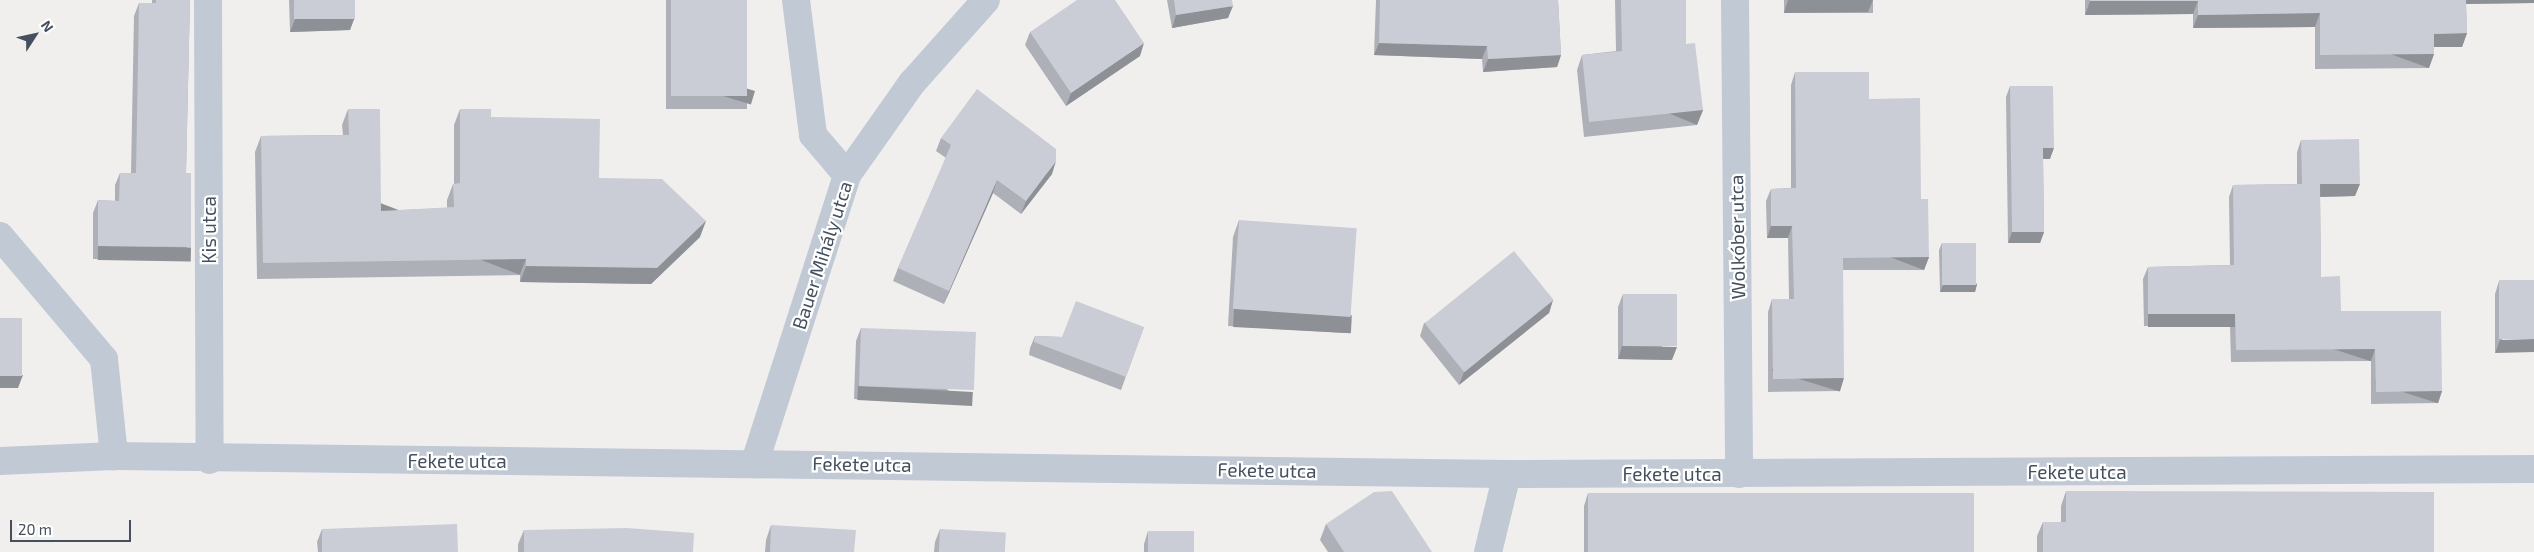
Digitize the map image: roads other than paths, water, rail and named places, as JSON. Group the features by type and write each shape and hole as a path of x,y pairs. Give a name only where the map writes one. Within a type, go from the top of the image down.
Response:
{"street":[{"name":"Kis utca","path":"208,0 210,460"},
{"path":"796,0 813,135 847,175"},
{"name":"Bauer Mihály utca","path":"755,462 847,175 912,83 986,0"},
{"name":"Wolkóber utca","path":"1735,0 1740,474"},
{"path":"0,236 104,359 114,456"},
{"name":"Fekete utca","path":"0,461 114,456 210,460 755,462 1507,474 2534,469"},
{"path":"1488,552 1507,474"}]}
